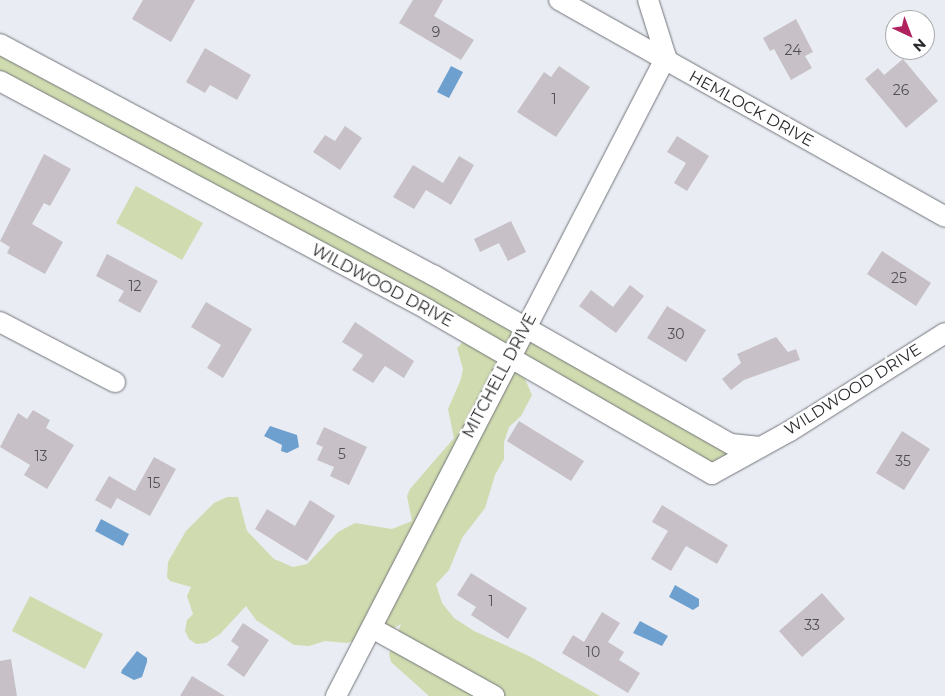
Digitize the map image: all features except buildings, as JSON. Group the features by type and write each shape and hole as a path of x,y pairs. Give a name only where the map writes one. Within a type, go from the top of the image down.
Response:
{"street":[{"name":"HEMLOCK DRIVE","path":"558,0 666,58 684,71 945,217"},
{"path":"648,0 666,58"},
{"name":"WILDWOOD DRIVE","path":"0,44 433,275 731,444 760,446"},
{"name":"MITCHELL DRIVE","path":"336,696 666,58"},
{"name":"WILDWOOD DRIVE","path":"0,81 510,357 712,474 945,333"},
{"path":"0,322 115,382"},
{"path":"372,628 494,696"}],"green space":[{"path":"0,44 731,444 760,447 712,473 0,81"},
{"path":"136,186 203,223 182,260 116,223"},
{"path":"467,338 512,366 525,379 532,395 521,416 509,427 504,442 504,459 495,475 485,508 462,538 449,570 436,584 442,603 454,618 474,631 529,656 600,696 429,696 391,662 389,654 401,624 389,631 347,643 325,641 309,646 294,645 256,620 246,606 220,634 206,643 196,644 189,639 185,631 187,620 193,614 187,596 191,587 170,581 167,577 168,562 186,531 214,503 227,497 238,497 247,531 274,559 293,567 307,564 338,532 355,523 392,529 412,521 407,496 410,489 454,438 448,409 461,379 463,369 457,348"},
{"path":"30,596 103,634 85,669 12,631"}],"water":[{"path":"451,66 463,72 449,98 437,92"},
{"path":"270,426 297,435 299,447 287,453 281,451 282,445 264,436"},
{"path":"101,519 129,534 123,546 95,531"},
{"path":"675,585 699,599 699,606 693,610 669,597"},
{"path":"640,621 668,636 662,646 633,633"},
{"path":"137,651 147,658 147,662 142,677 134,680 121,673"}]}
